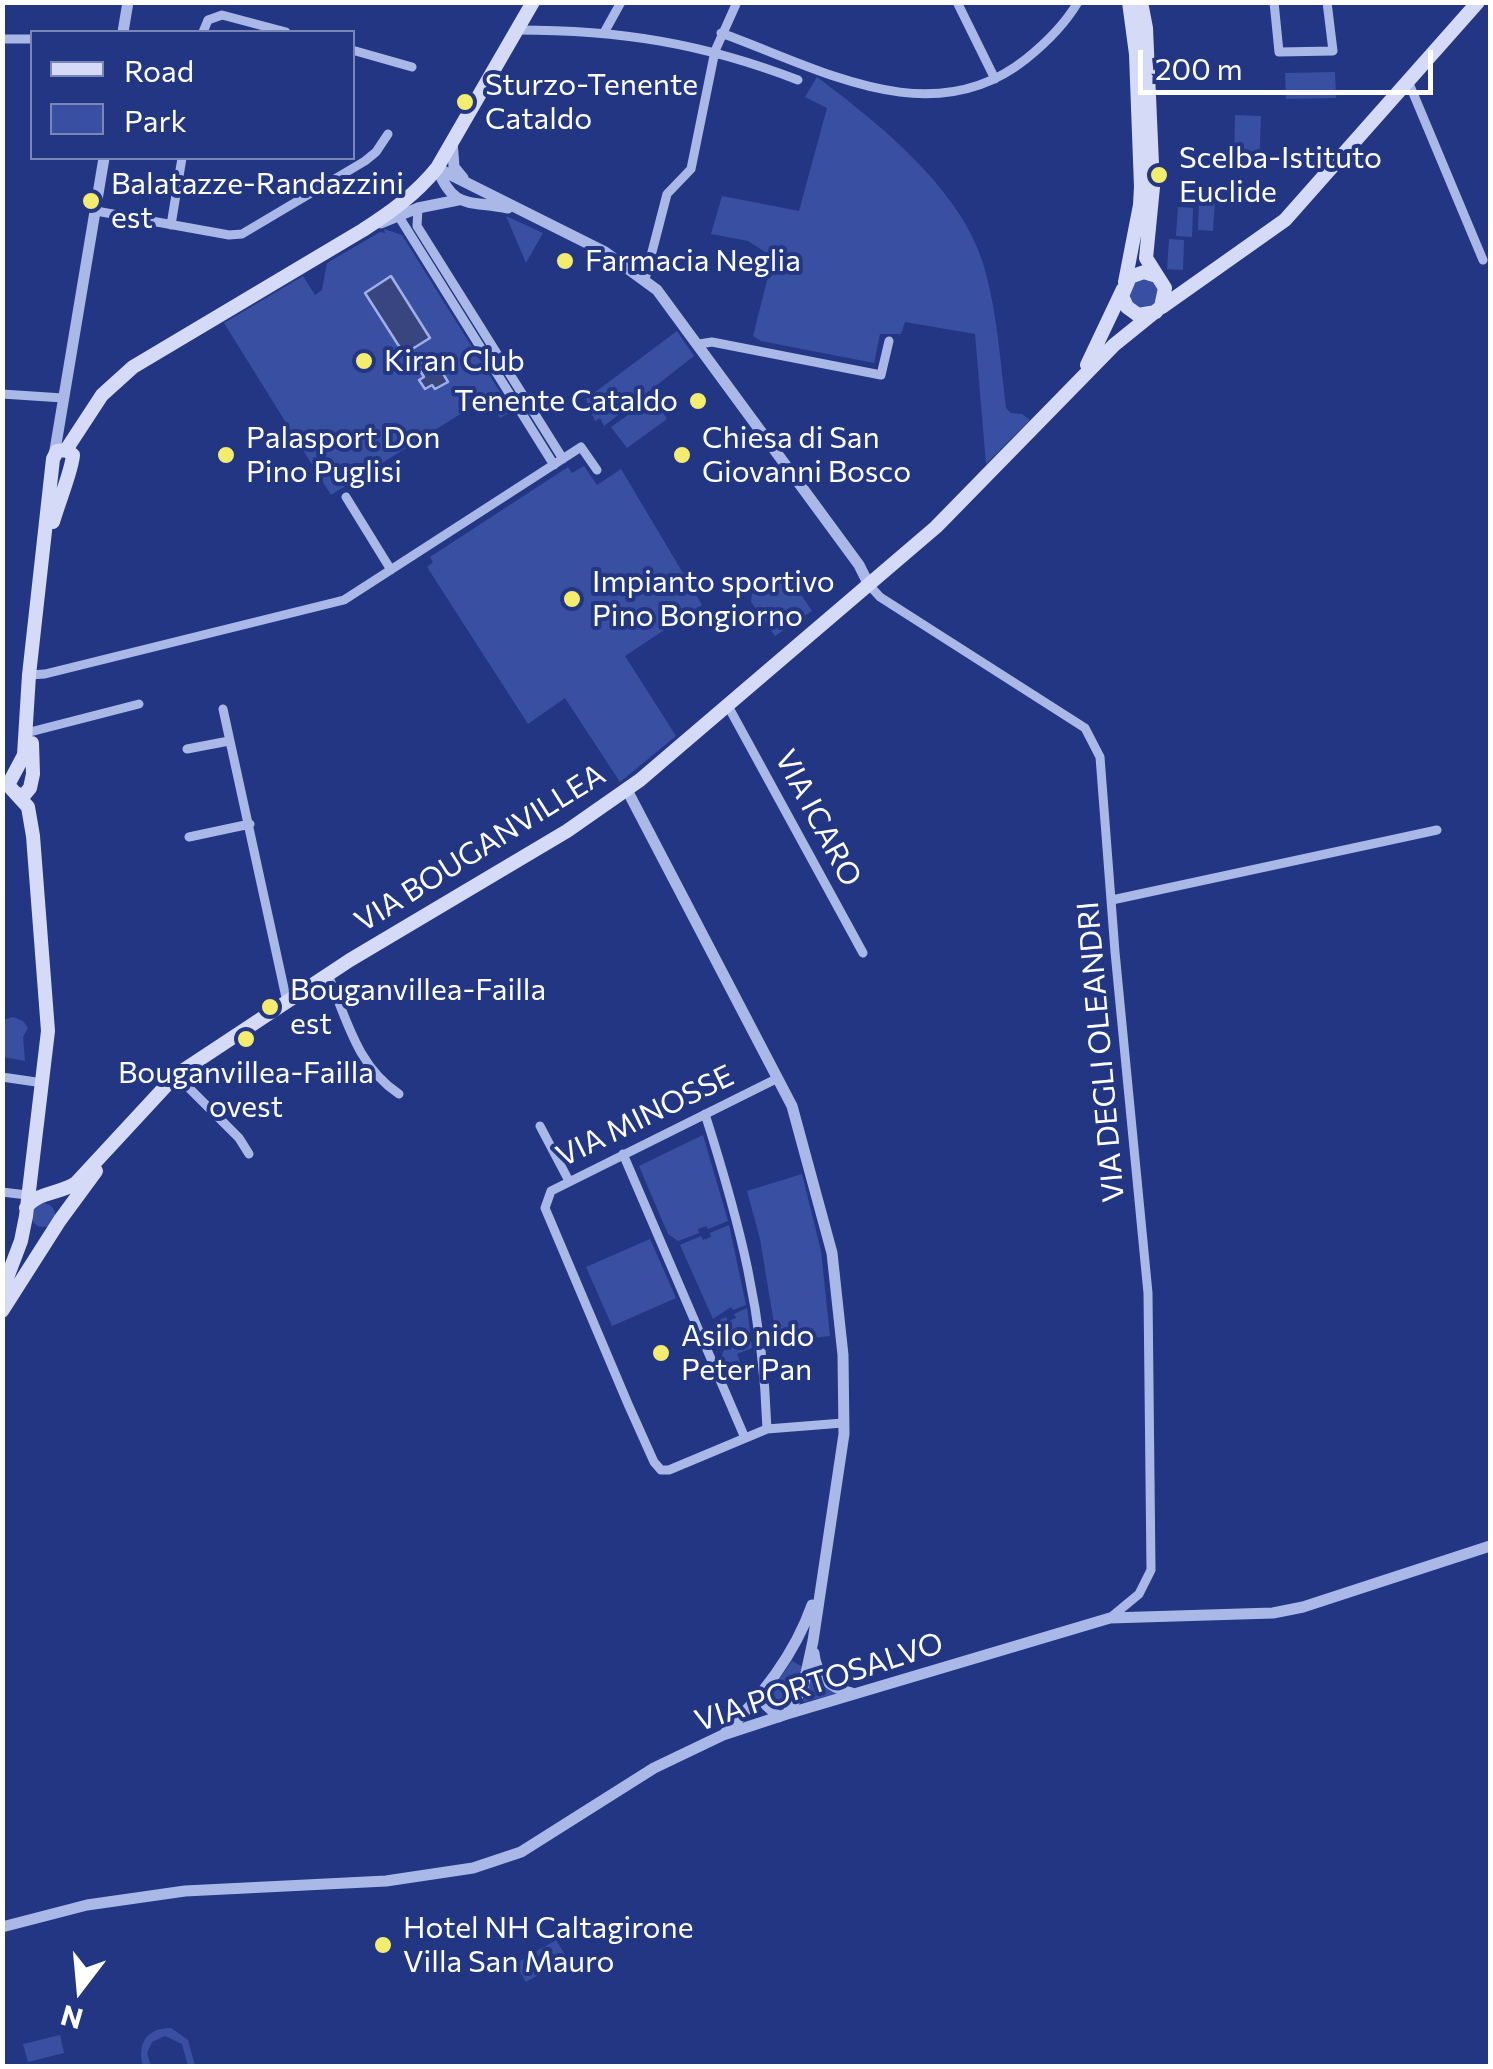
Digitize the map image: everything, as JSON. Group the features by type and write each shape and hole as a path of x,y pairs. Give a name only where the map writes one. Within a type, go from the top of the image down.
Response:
{"main road":[{"path":"19,791 29,727 29,675 42,562 63,457 102,395 133,367 396,213 436,168 533,2"},
{"path":"1129,2 1136,54 1140,206 1124,302 1132,312 1144,315 1159,309 1166,294 1146,258 1153,186 1146,28 1141,2"},
{"path":"1076,383 1124,286 1137,273 1183,282 1192,279 1308,192 1478,2"},
{"name":"VIA BOUGANVILLEA","path":"112,1145 176,1075 328,975 567,831 627,790 936,527 1114,345 1159,309 1262,240 1308,192"},
{"path":"2,1291 18,1252 48,1031 33,836 28,807 19,791 8,785 10,775 24,756 29,727"},
{"path":"26,1206 28,1224 38,1231 46,1232 58,1223 60,1206 37,1179 36,1138"},
{"path":"26,1206 34,1199 49,1197 76,1184 112,1145"},
{"path":"2,1311 112,1145"}],"street":[{"path":"124,30 128,2"},
{"path":"605,31 621,2"},
{"path":"645,279 666,194 691,169 715,51 738,2"},
{"path":"958,2 994,79"},
{"path":"721,33 888,90 938,96 994,79 1037,50 1078,2"},
{"path":"1274,2 1279,52 1333,51 1327,2"},
{"path":"204,30 208,20 222,15 278,30"},
{"path":"517,30 605,31 715,51 798,80"},
{"path":"2,40 30,39"},
{"path":"355,51 412,67"},
{"path":"1408,81 1482,260"},
{"path":"96,210 229,235 251,231 365,161 388,134"},
{"path":"452,142 454,167 466,180"},
{"path":"63,457 60,428 64,398 104,160"},
{"path":"171,225 182,160"},
{"path":"436,168 605,252 645,279 699,344 869,584"},
{"path":"436,168 445,190 458,200"},
{"path":"520,211 458,200 396,213 558,462"},
{"path":"418,208 417,226 558,462"},
{"path":"699,344 712,342 881,374 888,341"},
{"path":"2,394 64,398"},
{"path":"29,675 344,600 581,447 598,470"},
{"path":"346,497 391,570"},
{"name":"VIA DEGLI OLEANDRI","path":"869,584 880,597 1088,732 1100,757 1148,1292 1150,1570 1139,1594 1110,1618"},
{"path":"29,727 139,704"},
{"name":"VIA ICARO","path":"728,706 863,954"},
{"path":"223,709 287,1002"},
{"path":"187,750 230,741"},
{"path":"627,790 792,1106 832,1254 843,1355 843,1423 836,1499 803,1687 783,1716 766,1706 768,1687"},
{"path":"190,836 250,824"},
{"path":"1112,900 1437,830"},
{"path":"328,975 365,1062 399,1094"},
{"path":"176,1075 239,1138 249,1154"},
{"path":"2,1077 43,1083"},
{"name":"VIA MINOSSE","path":"778,1078 551,1190 545,1208 657,1467 670,1470 767,1429 843,1423"},
{"path":"705,1114 756,1296 767,1429"},
{"path":"540,1126 569,1181"},
{"path":"623,1154 745,1438"},
{"path":"2,1192 26,1206"},
{"name":"VIA PORTOSALVO","path":"2,1927 86,1905 185,1891 386,1881 437,1875 498,1861 521,1852 654,1768 722,1736 783,1716 1110,1618 1273,1613 1303,1607 1490,1546"},
{"path":"722,1736 768,1687 794,1648 820,1582"},
{"path":"812,1641 818,1673 835,1687 856,1694"}],"green space":[{"path":"1335,72 1336,98 1286,99 1285,73"},
{"path":"817,77 914,159 956,209 972,235 992,299 1006,408 1030,420 986,464 975,334 905,322 901,334 880,334 874,363 761,341 753,336 773,257 748,241 711,234 722,196 799,211 827,108 805,97"},
{"path":"1235,115 1261,116 1259,169 1234,168"},
{"path":"1199,200 1215,201 1213,231 1198,230"},
{"path":"1178,207 1193,208 1192,237 1176,236"},
{"path":"506,216 543,233 526,263"},
{"name":"Kiran Club","path":"384,229 402,235 512,411 500,418 486,398 331,495 224,323 303,276 315,295 322,290 327,263 380,232 385,233"},
{"path":"1169,239 1184,240 1183,270 1167,269"},
{"path":"1137,279 1152,279 1159,287 1158,303 1144,310 1134,306 1128,297"},
{"path":"677,331 694,356 604,426 600,418 595,421 586,399"},
{"path":"652,398 667,419 627,448 611,427"},
{"name":"Impianto sportivo Pino Bongiorno","path":"584,466 597,485 621,469 702,605 625,656 676,736 620,782 565,698 528,724 427,567 433,562 430,557 568,467 572,473"},
{"path":"786,572 812,611 775,636 751,602 752,594"},
{"path":"13,1017 28,1028 23,1037 25,1061 3,1057 3,1020"},
{"path":"703,1135 728,1221 698,1229 699,1233 678,1241 668,1234 639,1166"},
{"path":"802,1174 821,1251 830,1336 777,1342 760,1239 747,1191"},
{"path":"43,1203 55,1215 43,1227 31,1215"},
{"path":"729,1225 746,1305 733,1310 731,1307 713,1319 680,1245 701,1236 703,1240 711,1237 710,1233"},
{"path":"650,1239 676,1298 612,1326 586,1267"},
{"path":"747,1308 752,1348 737,1354 741,1364 726,1369 721,1357 725,1347 715,1322 736,1318 734,1314"},
{"path":"792,1661 803,1667 797,1694 786,1710 773,1709 772,1689"},
{"path":"811,1667 835,1692 836,1694 803,1702"},
{"path":"556,1940 567,1958 526,1982 515,1964"},
{"path":"171,2028 188,2040 195,2066 188,2066 182,2044 165,2036 152,2042 147,2053 151,2066 143,2066 141,2051 145,2039 155,2031"},
{"path":"60,2035 64,2053 28,2062 23,2044"}],"shaded area":[{"path":"391,276 430,338 404,354 365,293"},
{"path":"430,354 434,361 440,358 448,382 425,389 419,380 424,377 419,369 424,365 421,360"}],"place":[{"name":"Sturzo-Tenente Cataldo","path":"465,102"},
{"name":"Scelba-Istituto Euclide","path":"1159,175"},
{"name":"Balatazze-Randazzini est","path":"91,201"},
{"name":"Farmacia Neglia","path":"565,261"},
{"name":"Kiran Club","path":"364,361"},
{"name":"Tenente Cataldo","path":"698,401"},
{"name":"Palasport Don Pino Puglisi","path":"226,455"},
{"name":"Chiesa di San Giovanni Bosco","path":"682,455"},
{"name":"Impianto sportivo Pino Bongiorno","path":"572,599"},
{"name":"Bouganvillea-Failla est","path":"270,1007"},
{"name":"Bouganvillea-Failla ovest","path":"246,1039"},
{"name":"Asilo nido Peter Pan","path":"661,1353"},
{"name":"Hotel NH Caltagirone Villa San Mauro","path":"383,1945"}]}
